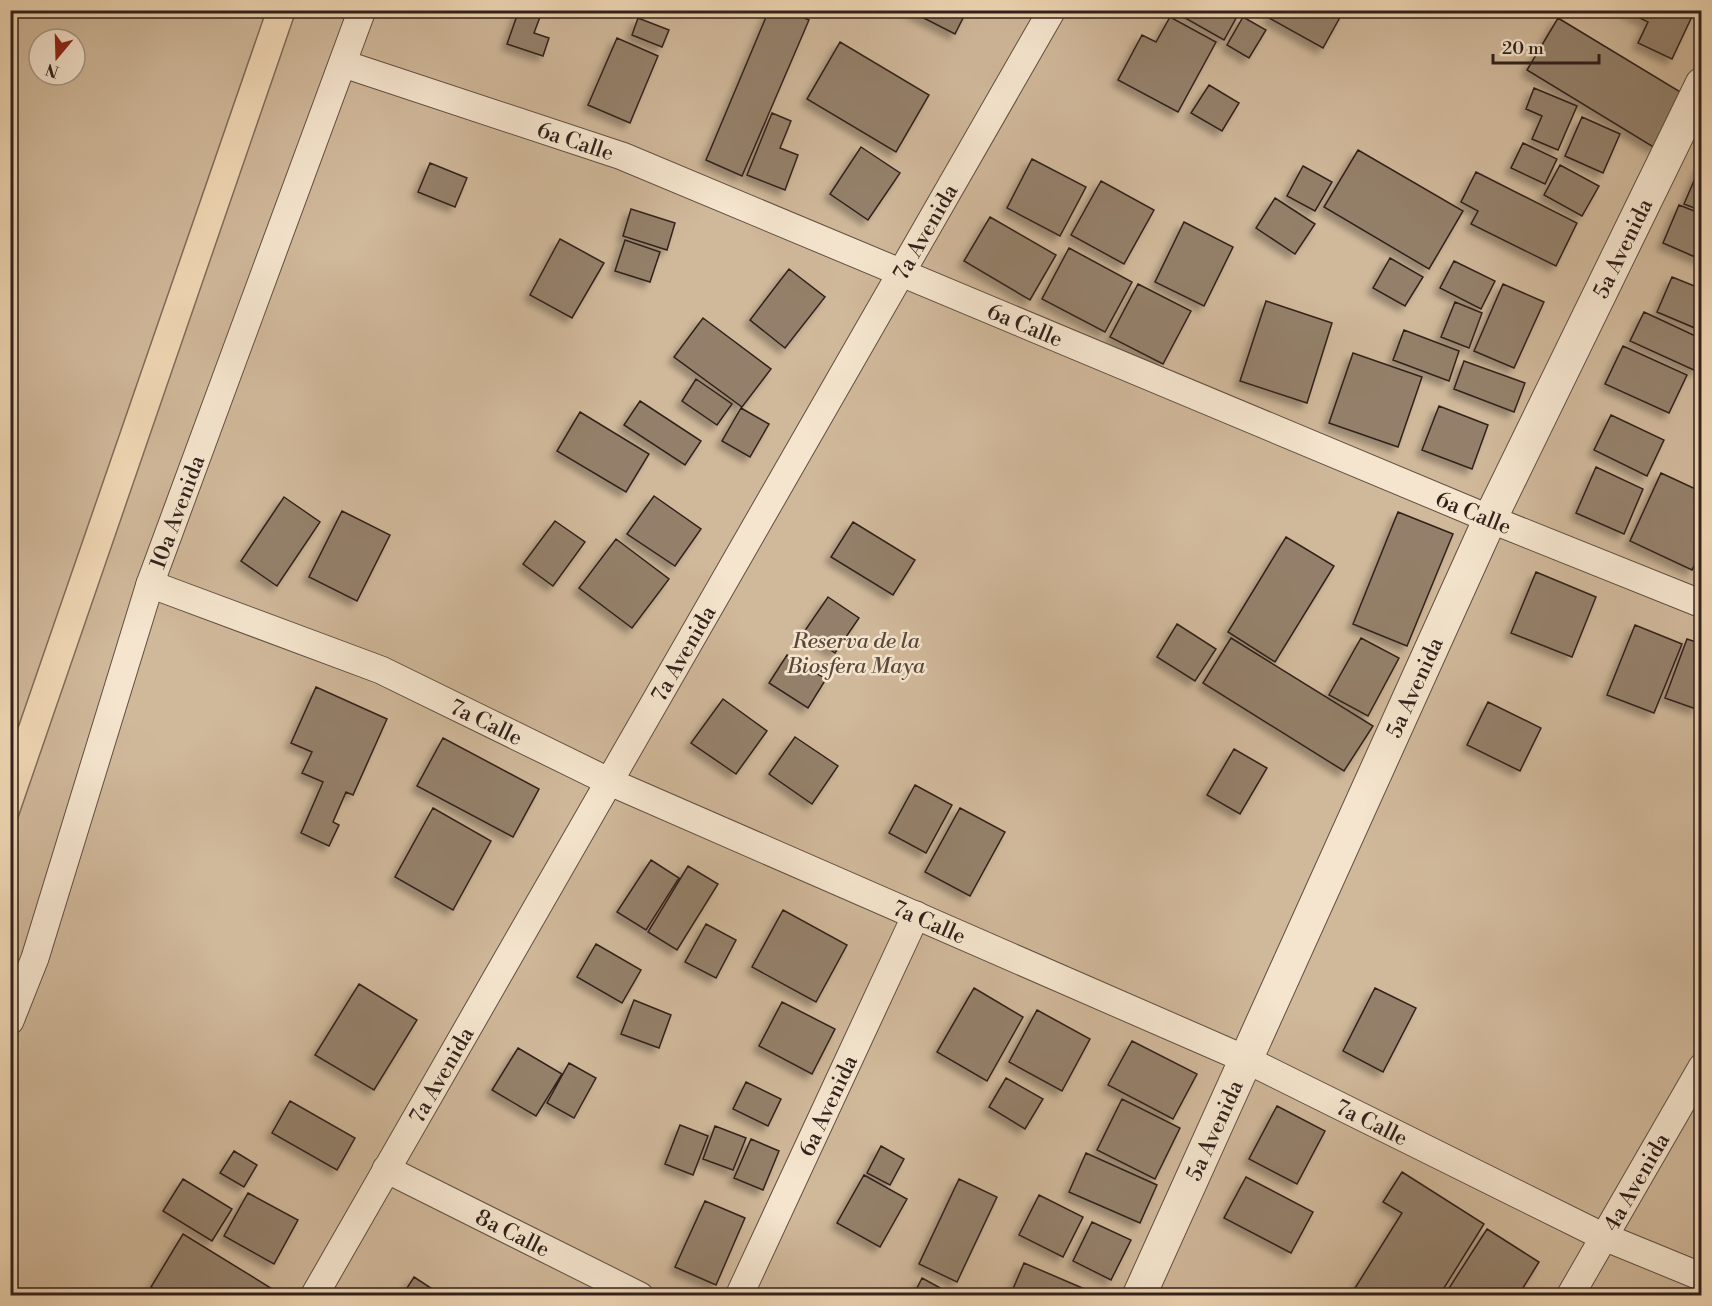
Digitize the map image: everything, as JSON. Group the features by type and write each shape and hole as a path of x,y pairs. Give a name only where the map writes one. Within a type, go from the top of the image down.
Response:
{"street":[{"name":"10a Avenida","path":"10,1022 34,958 150,584 344,64 362,10"},
{"name":"7a Avenida","path":"314,1296 1052,10"},
{"name":"6a Calle","path":"344,64 622,156 1490,519 1701,604"},
{"name":"5a Avenida","path":"1139,1296 1490,519 1701,84"},
{"name":"7a Calle","path":"150,584 381,670 610,782 1245,1059 1602,1236 1701,1277"},
{"name":"6a Avenida","path":"739,1296 916,915"},
{"name":"4a Avenida","path":"1570,1296 1602,1236 1701,1067"},
{"name":"8a Calle","path":"386,1169 640,1296"}],"green space":[{"path":"10,11 266,11 11,748"},
{"name":"Reserva de la Biosfera Maya","path":"296,11 1701,11 1701,1295 11,1296 11,838"}],"building":[{"path":"519,10 540,17 534,33 549,38 543,56 507,44"},
{"path":"769,10 787,10 809,20 742,176 706,160"},
{"path":"908,10 967,10 955,34"},
{"path":"1171,10 1238,10 1240,11 1224,40"},
{"path":"1273,10 1344,10 1323,48 1269,18"},
{"path":"1624,10 1695,10 1672,59 1638,43 1648,22"},
{"path":"1170,17 1216,42 1178,112 1118,80 1142,35 1156,42"},
{"path":"1243,17 1266,30 1249,58 1227,45"},
{"path":"638,18 669,30 662,47 632,35"},
{"path":"1558,18 1687,96 1655,148 1527,70"},
{"path":"617,38 658,56 630,123 588,105"},
{"path":"840,42 929,95 896,152 807,99"},
{"path":"1209,85 1239,103 1222,131 1191,113"},
{"path":"1534,88 1577,106 1558,150 1532,139 1542,116 1526,109"},
{"path":"772,113 791,121 780,148 798,155 785,190 747,175"},
{"path":"1582,117 1620,134 1603,173 1565,156"},
{"path":"1523,143 1557,159 1545,184 1511,168"},
{"path":"861,147 900,173 868,220 830,194"},
{"path":"1358,150 1463,211 1429,269 1324,207"},
{"path":"1032,159 1086,187 1060,236 1007,208"},
{"path":"1702,162 1702,211 1684,204"},
{"path":"430,163 467,178 455,207 418,192"},
{"path":"1560,165 1599,186 1582,216 1544,195"},
{"path":"1303,166 1332,182 1315,211 1287,196"},
{"path":"1476,172 1577,223 1556,266 1471,224 1478,211 1461,202"},
{"path":"1101,181 1154,210 1124,264 1071,235"},
{"path":"1275,198 1315,224 1295,254 1256,228"},
{"path":"1679,205 1702,214 1702,260 1663,243"},
{"path":"631,209 675,223 667,250 623,236"},
{"path":"990,217 1056,255 1030,300 964,261"},
{"path":"1184,222 1233,247 1204,306 1155,282"},
{"path":"560,239 604,263 572,318 530,295"},
{"path":"625,240 660,252 650,282 615,271"},
{"path":"1069,248 1132,282 1105,332 1042,299"},
{"path":"1390,258 1423,277 1405,306 1373,288"},
{"path":"1454,261 1495,281 1481,309 1440,288"},
{"path":"789,269 825,297 785,348 750,320"},
{"path":"1672,277 1702,289 1702,331 1657,312"},
{"path":"1138,284 1191,311 1163,364 1110,337"},
{"path":"1503,284 1544,302 1514,368 1474,351"},
{"path":"1266,301 1332,323 1307,403 1240,381"},
{"path":"1455,302 1482,313 1469,348 1441,337"},
{"path":"1644,312 1702,339 1702,359 1696,371 1630,341"},
{"path":"703,318 771,369 742,407 674,357"},
{"path":"1404,330 1459,351 1449,381 1393,360"},
{"path":"1623,346 1687,375 1669,413 1605,384"},
{"path":"1353,353 1422,377 1398,447 1329,423"},
{"path":"1464,361 1525,383 1514,412 1454,389"},
{"path":"696,379 732,404 717,425 682,401"},
{"path":"640,401 701,441 685,465 624,425"},
{"path":"1439,406 1488,425 1472,469 1422,450"},
{"path":"741,408 769,424 750,457 722,441"},
{"path":"580,412 649,454 626,492 557,451"},
{"path":"1611,415 1664,440 1647,476 1594,450"},
{"path":"1596,467 1643,489 1624,534 1576,513"},
{"path":"1661,473 1702,492 1702,549 1692,570 1630,541"},
{"path":"654,496 701,529 675,566 627,534"},
{"path":"284,497 320,522 277,586 241,561"},
{"path":"342,511 390,535 357,601 309,577"},
{"path":"1398,512 1453,534 1407,646 1353,624"},
{"path":"555,521 585,542 553,586 523,564"},
{"path":"853,522 915,560 893,595 831,557"},
{"path":"1286,537 1334,566 1275,662 1228,632"},
{"path":"616,539 669,579 632,628 579,588"},
{"path":"1536,572 1596,597 1572,657 1511,633"},
{"path":"828,597 859,618 835,653 804,632"},
{"path":"1177,624 1216,649 1195,681 1157,657"},
{"path":"1635,625 1682,644 1654,713 1607,695"},
{"path":"1231,638 1373,726 1344,771 1203,683"},
{"path":"1361,638 1399,658 1368,716 1329,695"},
{"path":"1687,639 1702,644 1702,695 1696,709 1665,698"},
{"path":"787,655 826,679 808,708 769,683"},
{"path":"316,687 387,719 353,795 346,792 333,822 339,825 329,846 301,833 323,782 302,773 312,752 291,743"},
{"path":"723,699 767,731 736,774 691,743"},
{"path":"1488,702 1541,728 1520,771 1467,745"},
{"path":"795,737 838,766 812,804 769,774"},
{"path":"443,738 539,789 513,837 417,786"},
{"path":"1234,749 1267,768 1240,814 1207,795"},
{"path":"915,785 952,805 926,853 889,833"},
{"path":"433,808 491,841 453,910 395,877"},
{"path":"960,808 1005,832 970,896 925,872"},
{"path":"651,860 679,878 646,930 617,912"},
{"path":"688,866 718,884 677,950 648,932"},
{"path":"783,910 847,945 816,1002 752,967"},
{"path":"706,924 736,940 716,978 685,962"},
{"path":"596,944 641,970 622,1003 577,977"},
{"path":"359,984 417,1020 374,1090 315,1055"},
{"path":"974,988 1023,1017 987,1081 937,1052"},
{"path":"1375,988 1416,1008 1383,1072 1343,1051"},
{"path":"634,1000 671,1015 659,1048 621,1034"},
{"path":"782,1002 835,1029 812,1074 759,1046"},
{"path":"1037,1010 1090,1039 1062,1091 1009,1062"},
{"path":"1132,1041 1197,1074 1173,1119 1108,1085"},
{"path":"518,1048 562,1074 536,1116 492,1090"},
{"path":"569,1063 596,1078 574,1118 547,1103"},
{"path":"1006,1078 1043,1099 1025,1129 989,1107"},
{"path":"746,1082 781,1099 768,1126 733,1109"},
{"path":"1122,1099 1180,1128 1155,1179 1097,1150"},
{"path":"290,1101 355,1138 337,1170 272,1133"},
{"path":"1277,1106 1325,1131 1297,1184 1249,1159"},
{"path":"680,1125 708,1136 693,1175 665,1164"},
{"path":"715,1126 746,1138 733,1170 703,1159"},
{"path":"751,1139 779,1151 763,1190 734,1178"},
{"path":"881,1146 904,1159 890,1185 867,1173"},
{"path":"234,1151 257,1165 244,1187 220,1173"},
{"path":"1086,1153 1157,1185 1140,1223 1069,1192"},
{"path":"1402,1172 1484,1224 1439,1296 1350,1296 1402,1213 1383,1202"},
{"path":"864,1175 907,1199 880,1247 837,1223"},
{"path":"1246,1177 1313,1212 1291,1253 1224,1218"},
{"path":"183,1179 232,1209 212,1241 163,1211"},
{"path":"959,1179 997,1197 957,1282 919,1264"},
{"path":"248,1193 298,1220 274,1264 224,1236"},
{"path":"1039,1195 1083,1217 1063,1257 1019,1235"},
{"path":"705,1201 745,1218 716,1285 675,1267"},
{"path":"1092,1222 1131,1240 1111,1280 1073,1261"},
{"path":"1487,1229 1539,1262 1518,1296 1444,1296"},
{"path":"183,1234 279,1293 278,1296 166,1296 151,1287"},
{"path":"1024,1263 1101,1296 1010,1296"},
{"path":"414,1277 443,1296 402,1296"},
{"path":"922,1278 955,1296 913,1296"}]}
